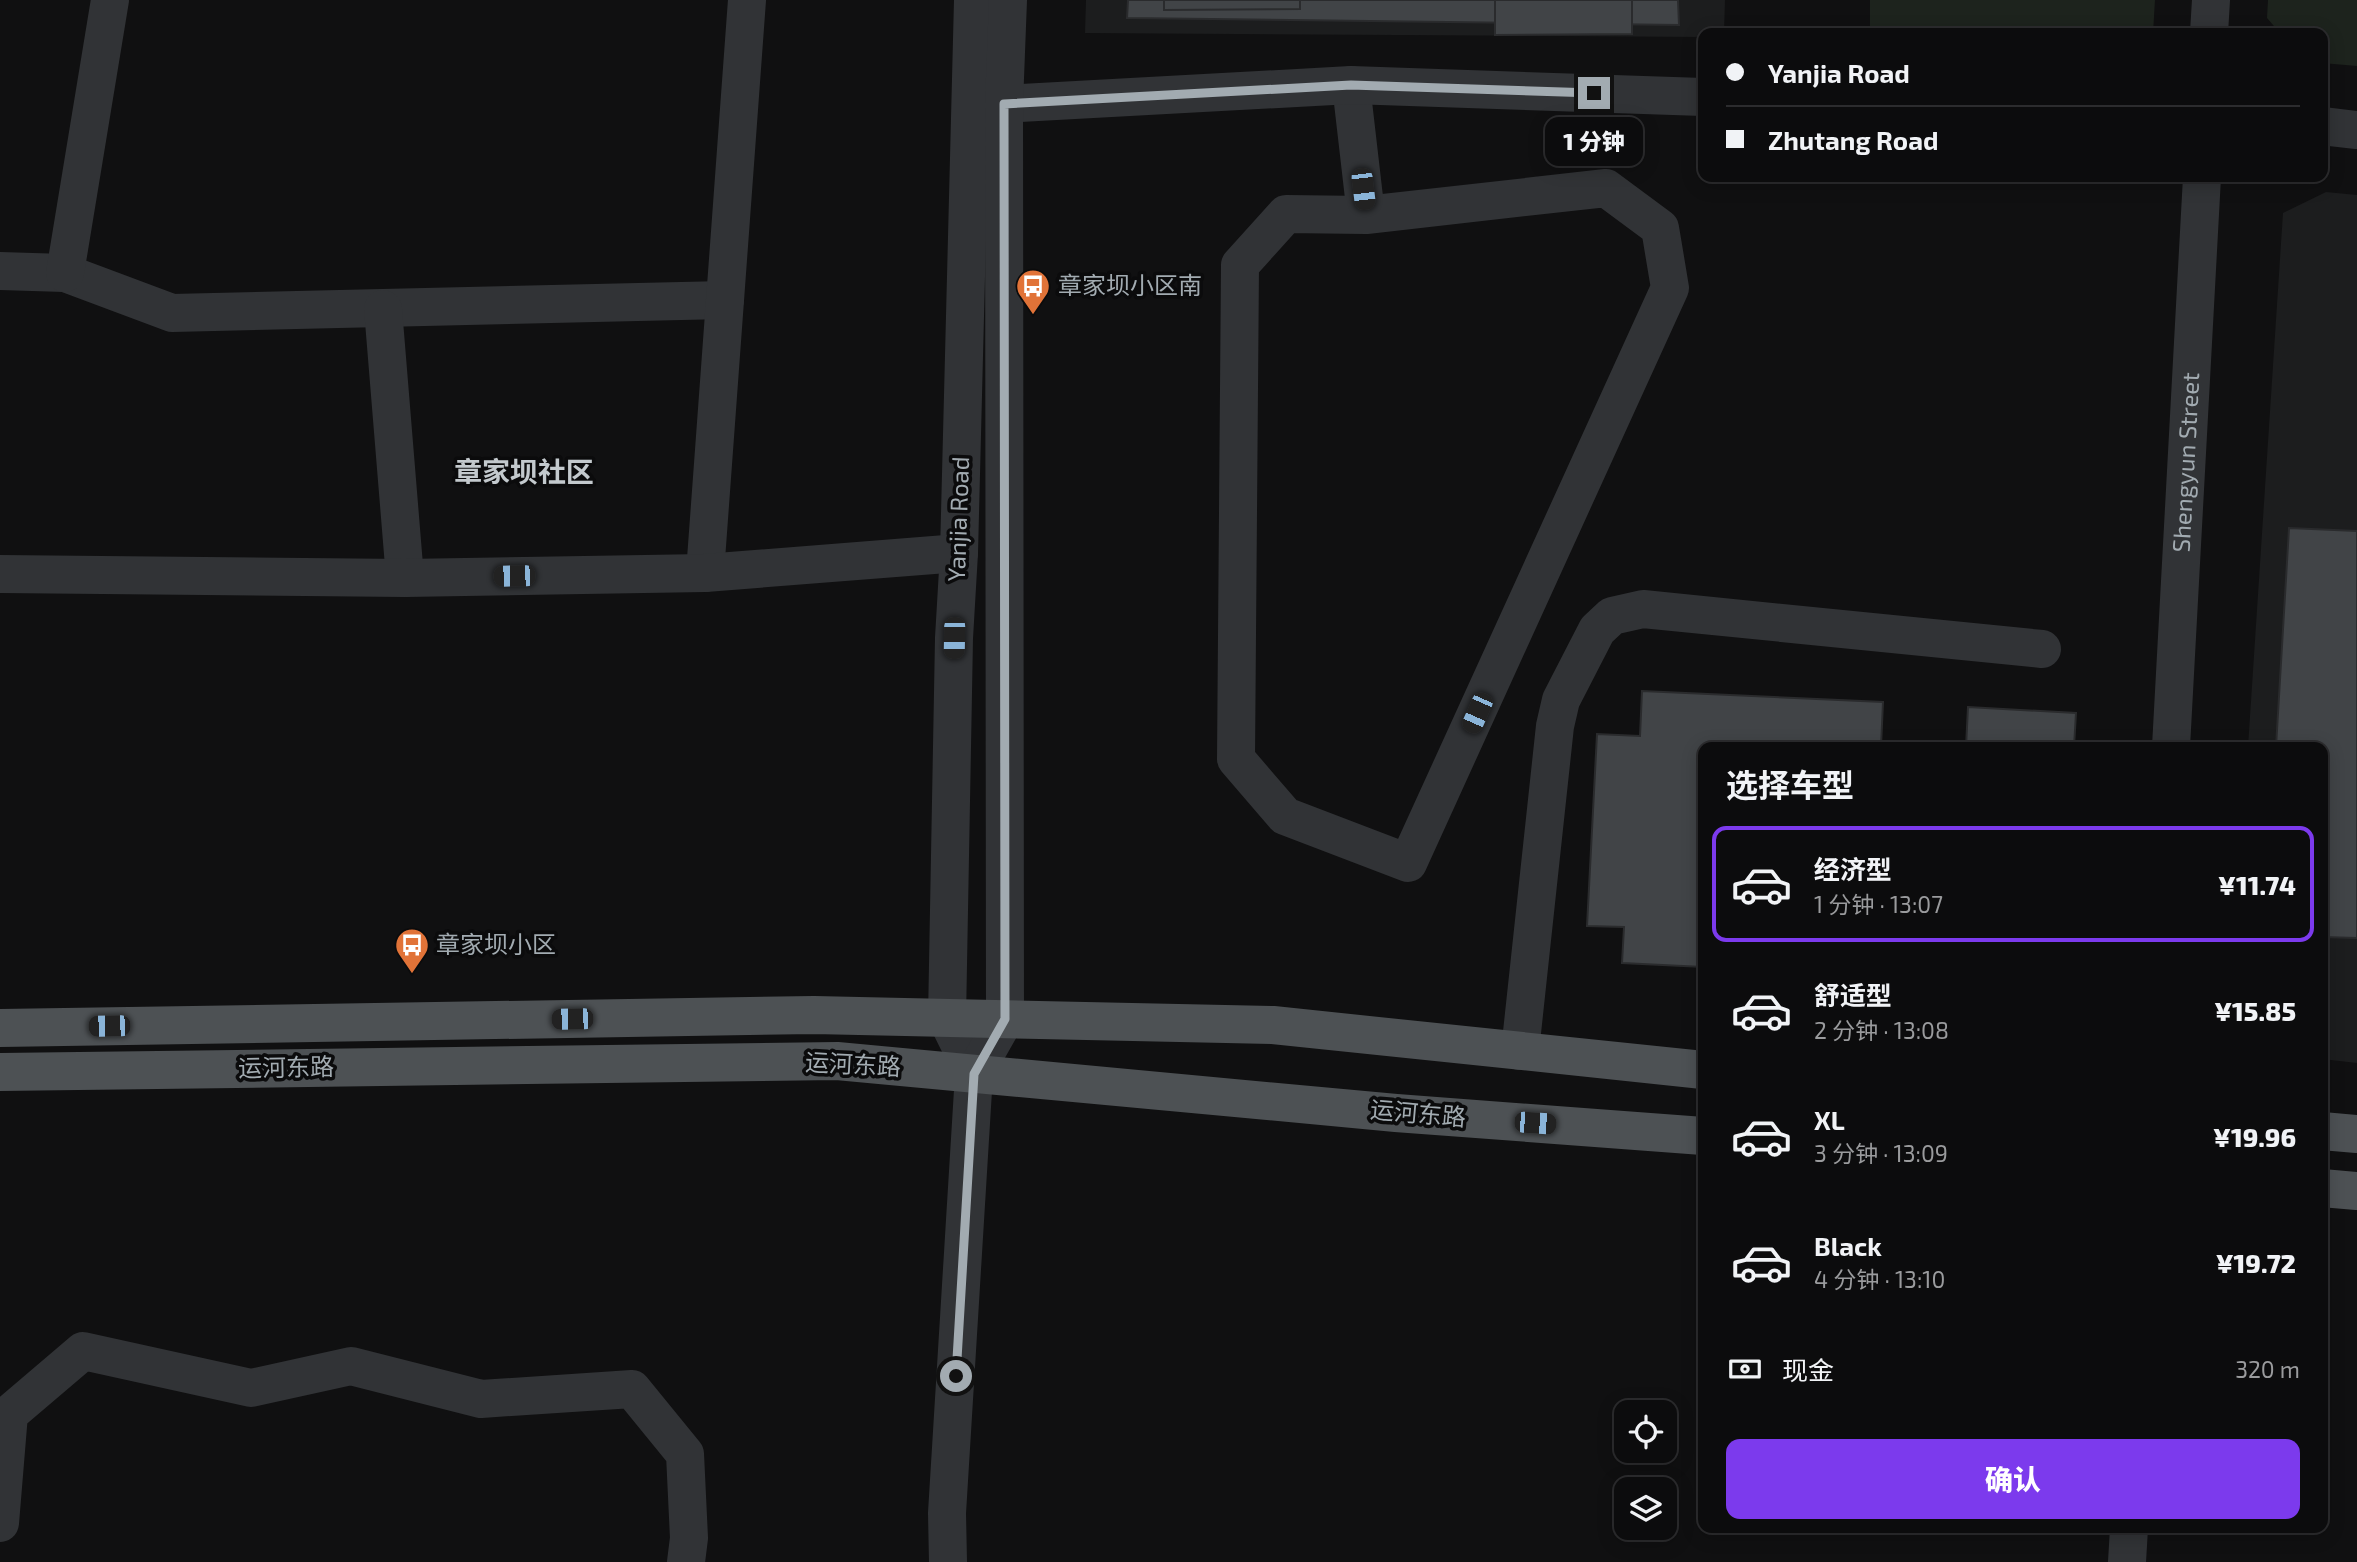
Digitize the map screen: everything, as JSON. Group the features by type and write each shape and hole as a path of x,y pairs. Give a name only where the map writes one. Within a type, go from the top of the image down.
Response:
{"main road":[{"name":"运河东路","path":"0,1028 814,1015 1273,1024 1698,1069"},
{"name":"运河东路","path":"0,1072 837,1061 1396,1113 1698,1136"},
{"path":"2328,1132 2357,1134"},
{"path":"2328,1189 2357,1191"}],"street":[{"path":"65,273 110,0"},
{"path":"705,573 747,0"},
{"name":"Yanjia Road","path":"973,0 959,553 954,638 947,1018 974,1074"},
{"name":"Yanjia Road","path":"948,1562 947,1513 974,1074 1005,1019 1004,104 1008,0"},
{"path":"2209,28 2211,0"},
{"path":"1004,104 1351,85 1698,97"},
{"path":"1351,85 1366,215"},
{"path":"2328,127 2357,130"},
{"name":"Shengyun Street","path":"2171,742 2202,182"},
{"path":"1606,188 1660,228 1670,288 1408,863 1285,816 1236,759 1240,265 1286,215 1366,215 1606,188"},
{"path":"0,271 65,273 172,313 725,300"},
{"path":"383,309 405,578"},
{"path":"0,574 405,578 705,573 959,553"},
{"path":"1520,1051 1558,713 1561,700 1597,630 1612,616 1643,609 2042,649"},
{"path":"0,1523 9,1414 83,1351 251,1388 351,1366 481,1399 632,1389 685,1454 689,1538 687,1562"},
{"path":"2127,1562 2129,1533"}],"shaded area":[{"path":"1086,0 1725,0 1724,28 1698,28 1698,37 1085,33"},
{"path":"1870,0 2155,0 2153,28 1870,28"},
{"path":"2268,0 2357,0 2357,66 2328,64 2328,28 2276,28 2267,18"},
{"path":"2326,192 2357,195 2357,1063 2328,1060 2328,742 2248,742 2283,213"}],"building":[{"path":"1128,0 1678,0 1679,25 1127,18"},
{"path":"1164,0 1300,0 1300,9 1164,10"},
{"path":"1495,0 1632,0 1632,34 1495,35"},
{"path":"2289,528 2357,531 2357,938 2328,937 2328,742 2276,742"},
{"path":"1642,691 1883,702 1881,742 1698,742 1698,967 1622,963 1624,927 1587,926 1597,734 1640,736"},
{"path":"1968,707 2076,713 2074,742 1966,742"}],"place":[{"name":"章家坝小区南","path":"1033,316"},
{"name":"章家坝小区","path":"412,975"}],"district":[{"name":"章家坝社区","path":"524,472"}],"route":[{"path":"956,1376 974,1074 1005,1019 1004,104 1351,85 1594,93"}]}
